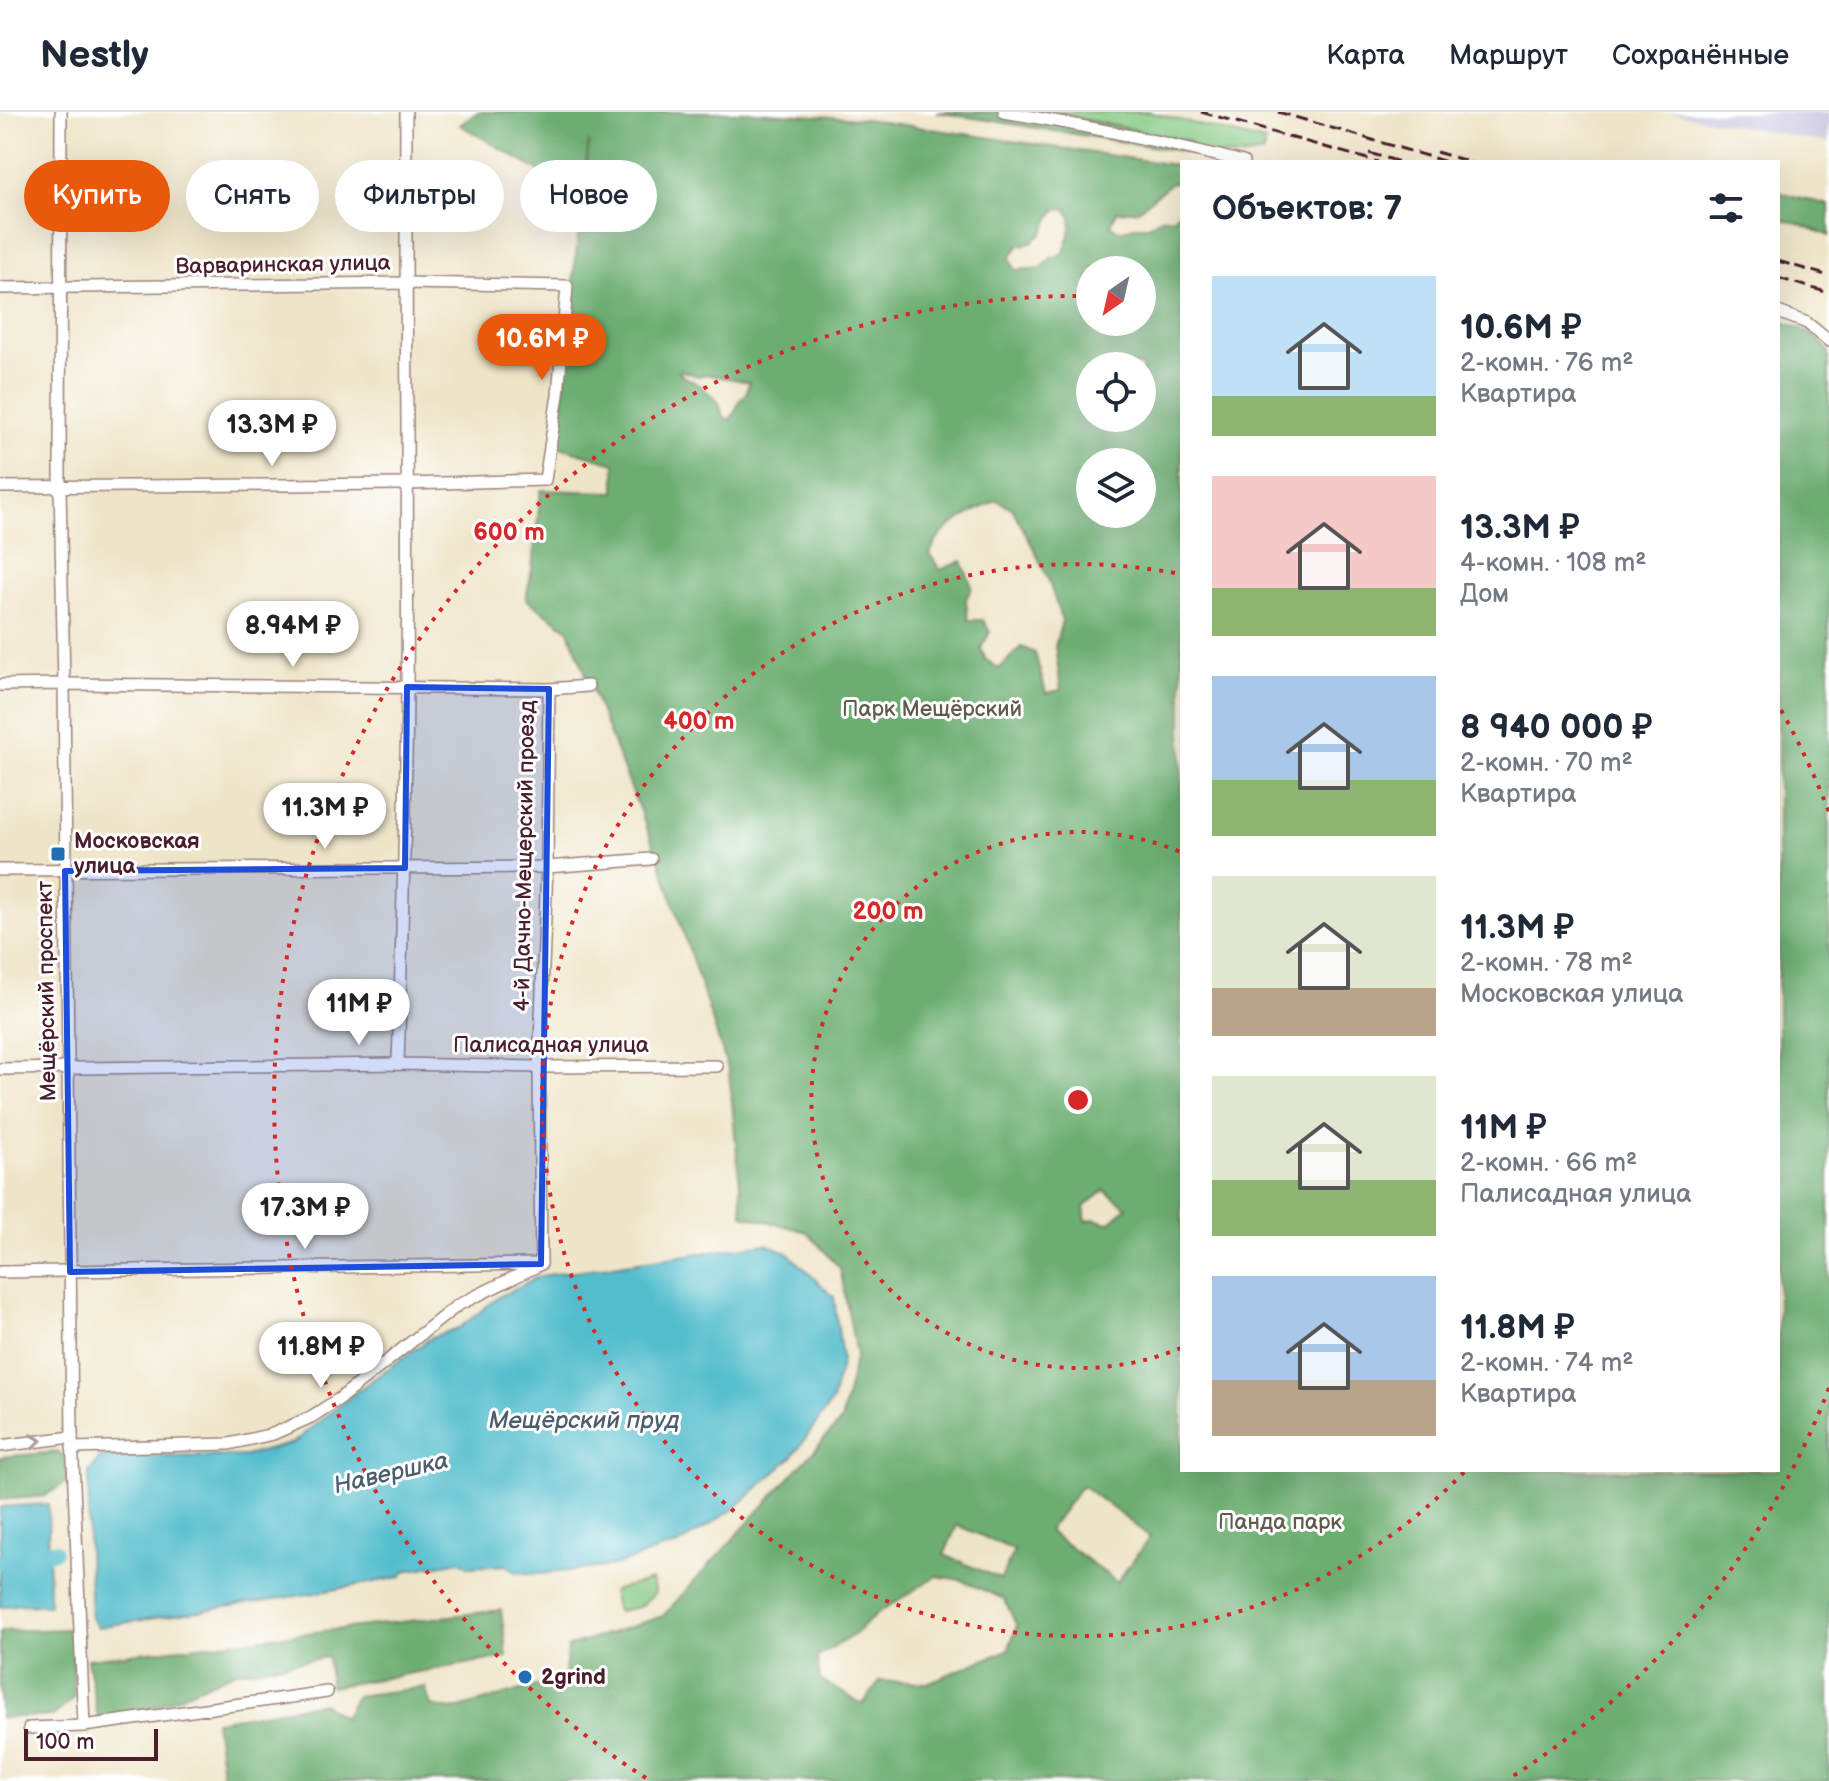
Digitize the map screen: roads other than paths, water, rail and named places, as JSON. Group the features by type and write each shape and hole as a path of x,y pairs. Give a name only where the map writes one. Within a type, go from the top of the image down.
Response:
{"street":[{"name":"Мещёрский проспект","path":"61,112 60,486 72,1442 84,1726"},
{"path":"398,1064 407,687 406,112"},
{"path":"1004,112 1171,144 1235,160"},
{"name":"Варваринская улица","path":"0,288 405,283 567,286 558,395 545,480 407,484"},
{"path":"1780,313 1807,323 1829,341"},
{"path":"0,487 407,484"},
{"path":"0,685 549,689 588,686"},
{"name":"4-й Дачно-Мещерский проезд","path":"541,1264 539,1067 547,867 549,689"},
{"path":"0,870 547,867 651,859"},
{"name":"Палисадная улица","path":"0,1069 398,1064 717,1066"},
{"path":"0,1272 541,1264"},
{"path":"0,1446 72,1442 229,1444 273,1434 311,1417 339,1399 458,1305 541,1264"},
{"path":"29,1728 84,1726 327,1692"}],"water":[{"name":"Мещёрский пруд","path":"766,1244 787,1252 834,1297 842,1360 832,1401 792,1457 735,1508 678,1545 614,1566 540,1574 515,1572 506,1565 469,1567 461,1561 405,1571 401,1577 315,1593 98,1627 91,1618 89,1472 101,1457 245,1456 293,1443 353,1394 432,1337 459,1328 500,1296 540,1276"},
{"path":"48,1504 49,1605 0,1607 0,1507"}],"waterway":[{"name":"Навершка","path":"0,1561 54,1551"}],"railway":[{"path":"1201,112 1371,160"},
{"path":"1278,112 1440,160"},
{"path":"1436,152 1464,160"},
{"path":"1369,153 1393,160"},
{"path":"1780,262 1829,276"},
{"path":"1780,279 1829,293"}],"place":[{"name":"Московская улица","path":"58,854"},
{"name":"2grind","path":"525,1677"}],"park label":[{"name":"Парк Мещёрский","path":"932,709"},
{"name":"Панда парк","path":"1280,1522"}]}
